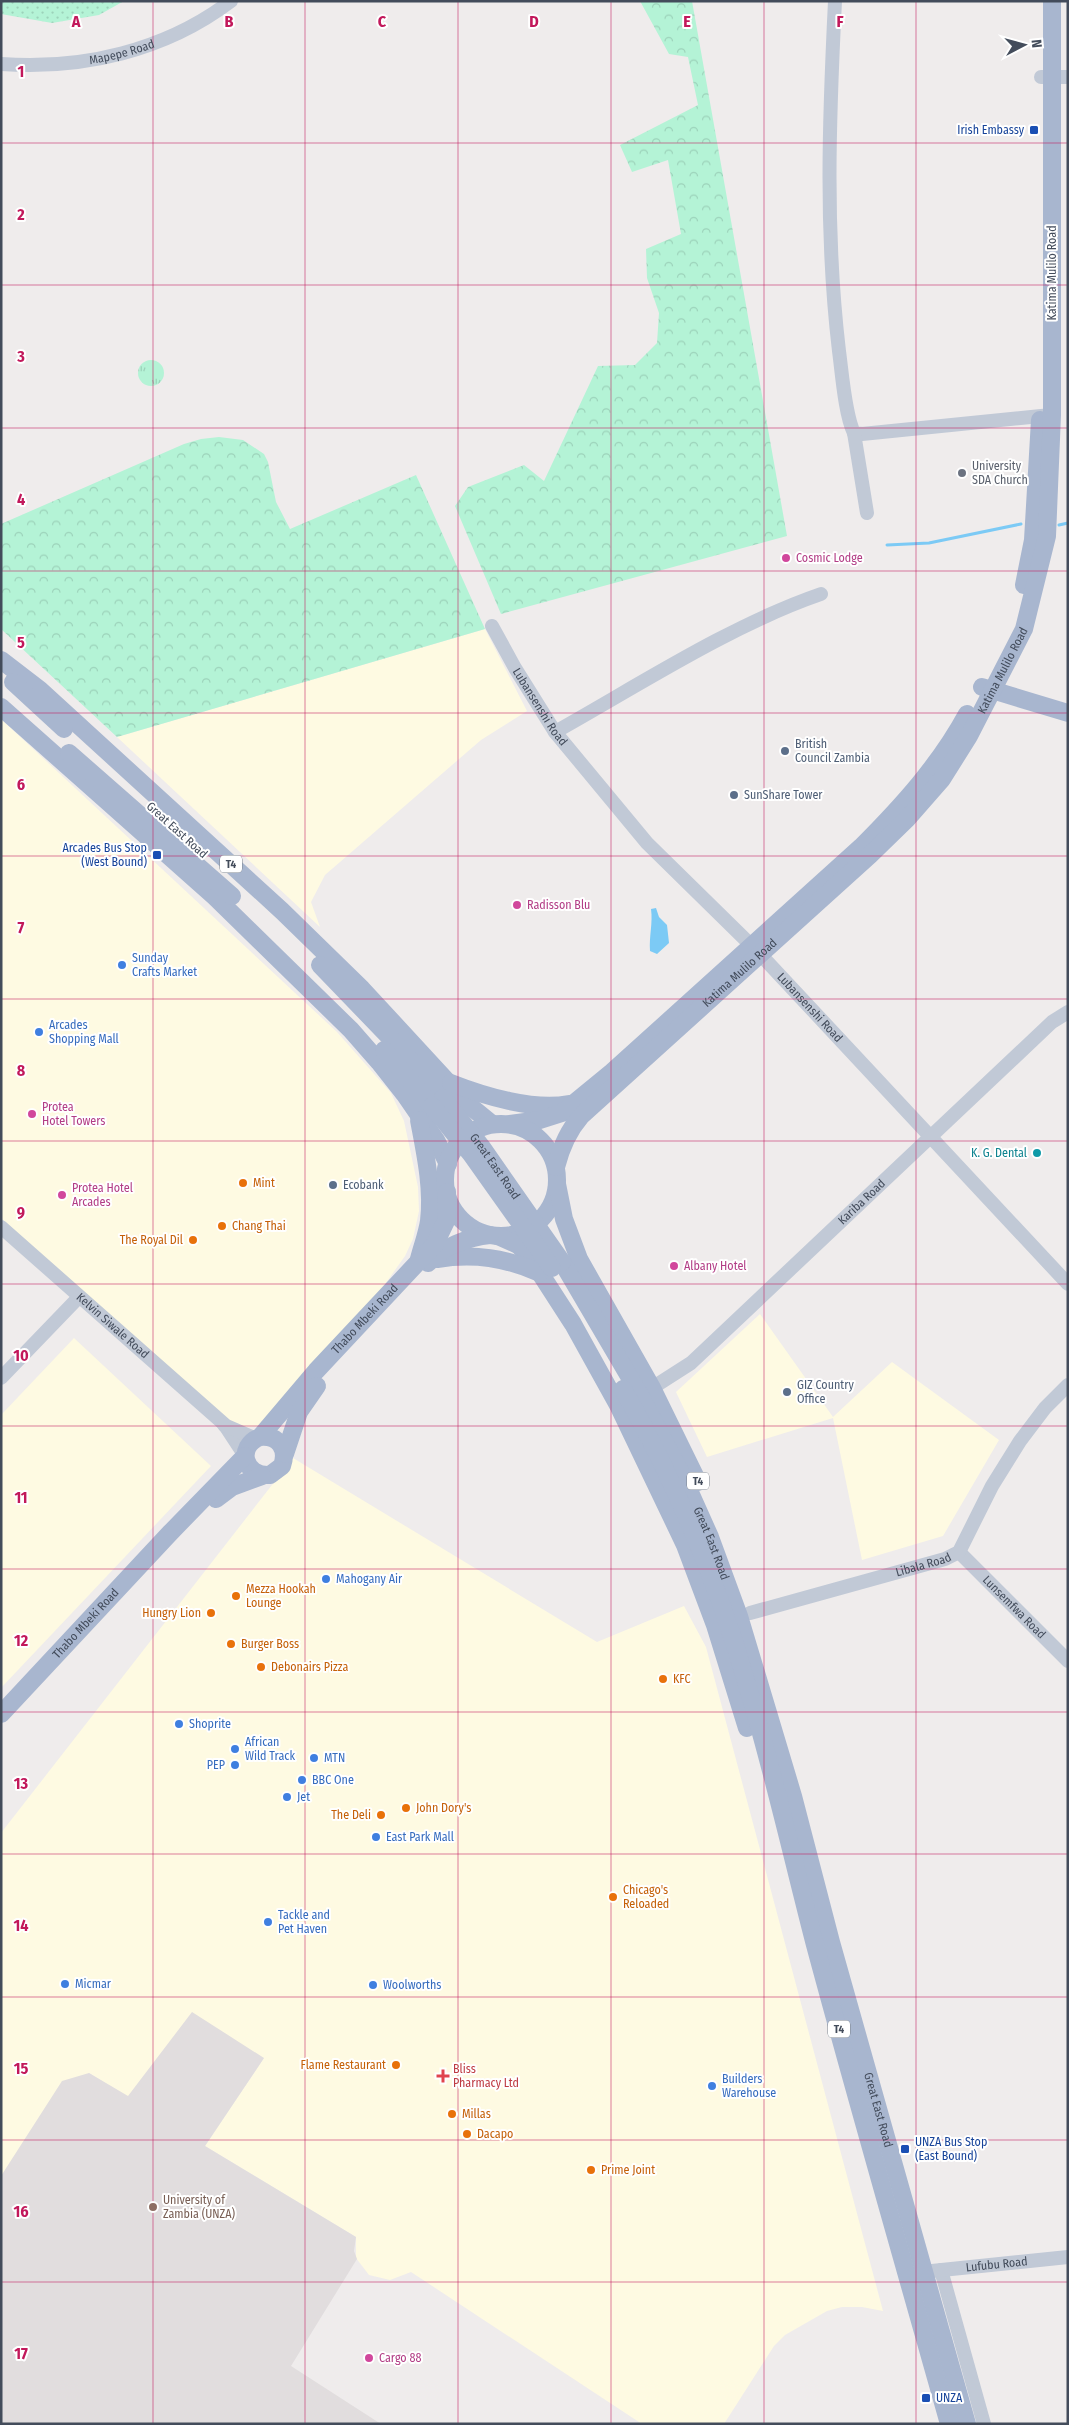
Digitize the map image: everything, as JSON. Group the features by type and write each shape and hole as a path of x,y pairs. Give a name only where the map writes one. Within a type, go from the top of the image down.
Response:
{"main road":[{"name":"Katima Mulilo Road","path":"1040,1 1054,77"},
{"name":"Katima Mulilo Road","path":"510,1124 552,1117 562,1113 756,949 864,861 907,819 942,779 956,759 987,690 1024,629 1047,536 1046,416 1054,77 1052,1"},
{"name":"Great East Road","path":"1,660 40,690 256,888 362,989 488,1177 552,1267 584,1319 630,1402 672,1483 697,1541 727,1621 831,1942 933,2271 967,2424"},
{"name":"Great East Road","path":"1,672 240,888 352,997 436,1100 436,1140 448,1164"},
{"path":"987,690 1068,713"},
{"name":"Great East Road","path":"1,694 231,896 436,1100"},
{"name":"Great East Road","path":"1,708 215,897 351,1030 379,1062 436,1100 470,1106 492,1124"},
{"name":"Katima Mulilo Road","path":"556,1175 563,1143 581,1116 756,949"},
{"path":"552,1267 486,1257 457,1256 425,1260 430,1207 424,1148 436,1100 488,1095 551,1107 574,1103"},
{"path":"492,1124 510,1124 536,1136 549,1150 556,1175 552,1203 534,1225 517,1234 494,1235 480,1232 462,1220 456,1212 447,1192 448,1164 457,1146 464,1138 482,1127 492,1124"},
{"name":"Great East Road","path":"556,1175 564,1219 579,1260 652,1388 694,1473 750,1613 789,1750 785,1798 816,1947 949,2424"},
{"name":"Thabo Mbeki Road","path":"170,1533 232,1487 277,1472 282,1466 299,1412 311,1392 425,1260 435,1244 446,1221 447,1192"},
{"name":"Great East Road","path":"494,1235 518,1245 529,1256 552,1267"},
{"name":"Thabo Mbeki Road","path":"1,1714 170,1533 245,1456 250,1443 258,1438 316,1371 425,1260 477,1236 494,1235"},
{"path":"258,1438 273,1438 283,1447 285,1454"},
{"path":"245,1456 249,1467 262,1476"}],"street":[{"name":"Mapepe Road","path":"1,64 43,66 82,62 126,54 167,38 220,10 231,1"},
{"path":"836,1 828,193 832,282 842,372 867,513"},
{"path":"854,434 1046,416"},
{"path":"555,732 691,655 790,605 821,594"},
{"name":"Lubansenshi Road","path":"492,626 530,693 555,732 647,843 756,949 1068,1284"},
{"name":"Kariba Road","path":"652,1388 691,1363 1052,1022 1068,1012"},
{"name":"Kelvin Siwale Road","path":"1,1227 224,1424 245,1456"},
{"path":"1,1378 79,1297"},
{"name":"Libala Road","path":"750,1613 945,1558 959,1552 992,1486 1020,1441 1045,1408 1068,1385"},
{"name":"Kelvin Siwale Road","path":"224,1424 258,1438"},
{"name":"Lunsemfwa Road","path":"959,1552 1068,1661"},
{"name":"Lufubu Road","path":"933,2271 1068,2257"},
{"path":"933,2271 984,2424"}],"shaded area":[{"path":"485,629 527,711 481,740 325,875 311,902 320,927 117,737"},
{"path":"1,719 337,1032 391,1093 404,1121 418,1187 419,1211 413,1239 405,1256 383,1287 263,1426 235,1428 1,1218"},
{"path":"760,1314 833,1417 892,1362 999,1440 943,1536 862,1560 833,1418 707,1457 676,1392"},
{"path":"74,1338 211,1466 1,1688 1,1415"},
{"path":"293,1458 597,1642 684,1606 706,1647 883,2311 862,2307 842,2307 827,2311 785,2335 774,2346 724,2424 642,2424 411,2272 390,2280 369,2275 356,2258 356,2237 205,2146 264,2058 128,2097 89,2073 1,2176 1,1833"},
{"name":"University of Zambia (UNZA)","path":"192,2012 264,2058 205,2146 356,2237 354,2251 357,2259 291,2366 381,2424 1,2424 1,2176 62,2081 89,2073 128,2096"}],"green space":[{"path":"1,1 124,1 99,15 52,23 1,14"},
{"path":"640,1 692,1 787,536 501,614 455,506 468,487 524,465 544,481 598,366 635,365 657,343 659,313 647,278 646,249 681,234 668,160 632,172 620,145 698,105 688,57 669,54"},
{"path":"151,360 160,364 164,373 160,382 151,386 142,382 138,373 142,364"},
{"path":"219,437 243,440 264,454 268,462 276,502 290,529 416,475 485,629 117,737 1,629 1,524 184,444 201,439"}],"water":[{"path":"656,908 659,917 667,925 669,943 657,954 650,951 651,909"}],"waterway":[{"path":"1059,525 1068,523"},
{"path":"887,545 929,543 1021,524"}],"place":[{"name":"Irish Embassy","path":"1034,130"},
{"name":"University SDA Church","path":"962,473"},
{"name":"Cosmic Lodge","path":"786,558"},
{"name":"British Council Zambia","path":"785,751"},
{"name":"SunShare Tower","path":"734,795"},
{"name":"Arcades Bus Stop (West Bound)","path":"157,855"},
{"name":"Radisson Blu","path":"517,905"},
{"name":"Sunday Crafts Market","path":"122,965"},
{"name":"Arcades Shopping Mall","path":"39,1032"},
{"name":"Protea Hotel Towers","path":"32,1114"},
{"name":"K. G. Dental","path":"1037,1153"},
{"name":"Mint","path":"243,1183"},
{"name":"Ecobank","path":"333,1185"},
{"name":"Protea Hotel Arcades","path":"62,1195"},
{"name":"Chang Thai","path":"222,1226"},
{"name":"The Royal Dil","path":"193,1240"},
{"name":"Albany Hotel","path":"674,1266"},
{"name":"GIZ Country Office","path":"787,1392"},
{"name":"Mahogany Air","path":"326,1579"},
{"name":"Mezza Hookah Lounge","path":"236,1596"},
{"name":"Hungry Lion","path":"211,1613"},
{"name":"Burger Boss","path":"231,1644"},
{"name":"Debonairs Pizza","path":"261,1667"},
{"name":"KFC","path":"663,1679"},
{"name":"Shoprite","path":"179,1724"},
{"name":"African Wild Track","path":"235,1749"},
{"name":"MTN","path":"314,1758"},
{"name":"PEP","path":"235,1765"},
{"name":"BBC One","path":"302,1780"},
{"name":"Jet","path":"287,1797"},
{"name":"John Dory's","path":"406,1808"},
{"name":"The Deli","path":"381,1815"},
{"name":"East Park Mall","path":"376,1837"},
{"name":"Chicago's Reloaded","path":"613,1897"},
{"name":"Tackle and Pet Haven","path":"268,1922"},
{"name":"Micmar","path":"65,1984"},
{"name":"Woolworths","path":"373,1985"},
{"name":"Flame Restaurant","path":"396,2065"},
{"name":"Bliss Pharmacy Ltd","path":"443,2076"},
{"name":"Builders Warehouse","path":"712,2086"},
{"name":"Millas","path":"452,2114"},
{"name":"Dacapo","path":"467,2134"},
{"name":"UNZA Bus Stop (East Bound)","path":"905,2149"},
{"name":"Prime Joint","path":"591,2170"},
{"name":"University of Zambia (UNZA)","path":"153,2207"},
{"name":"Cargo 88","path":"369,2358"},
{"name":"UNZA","path":"926,2398"}]}
